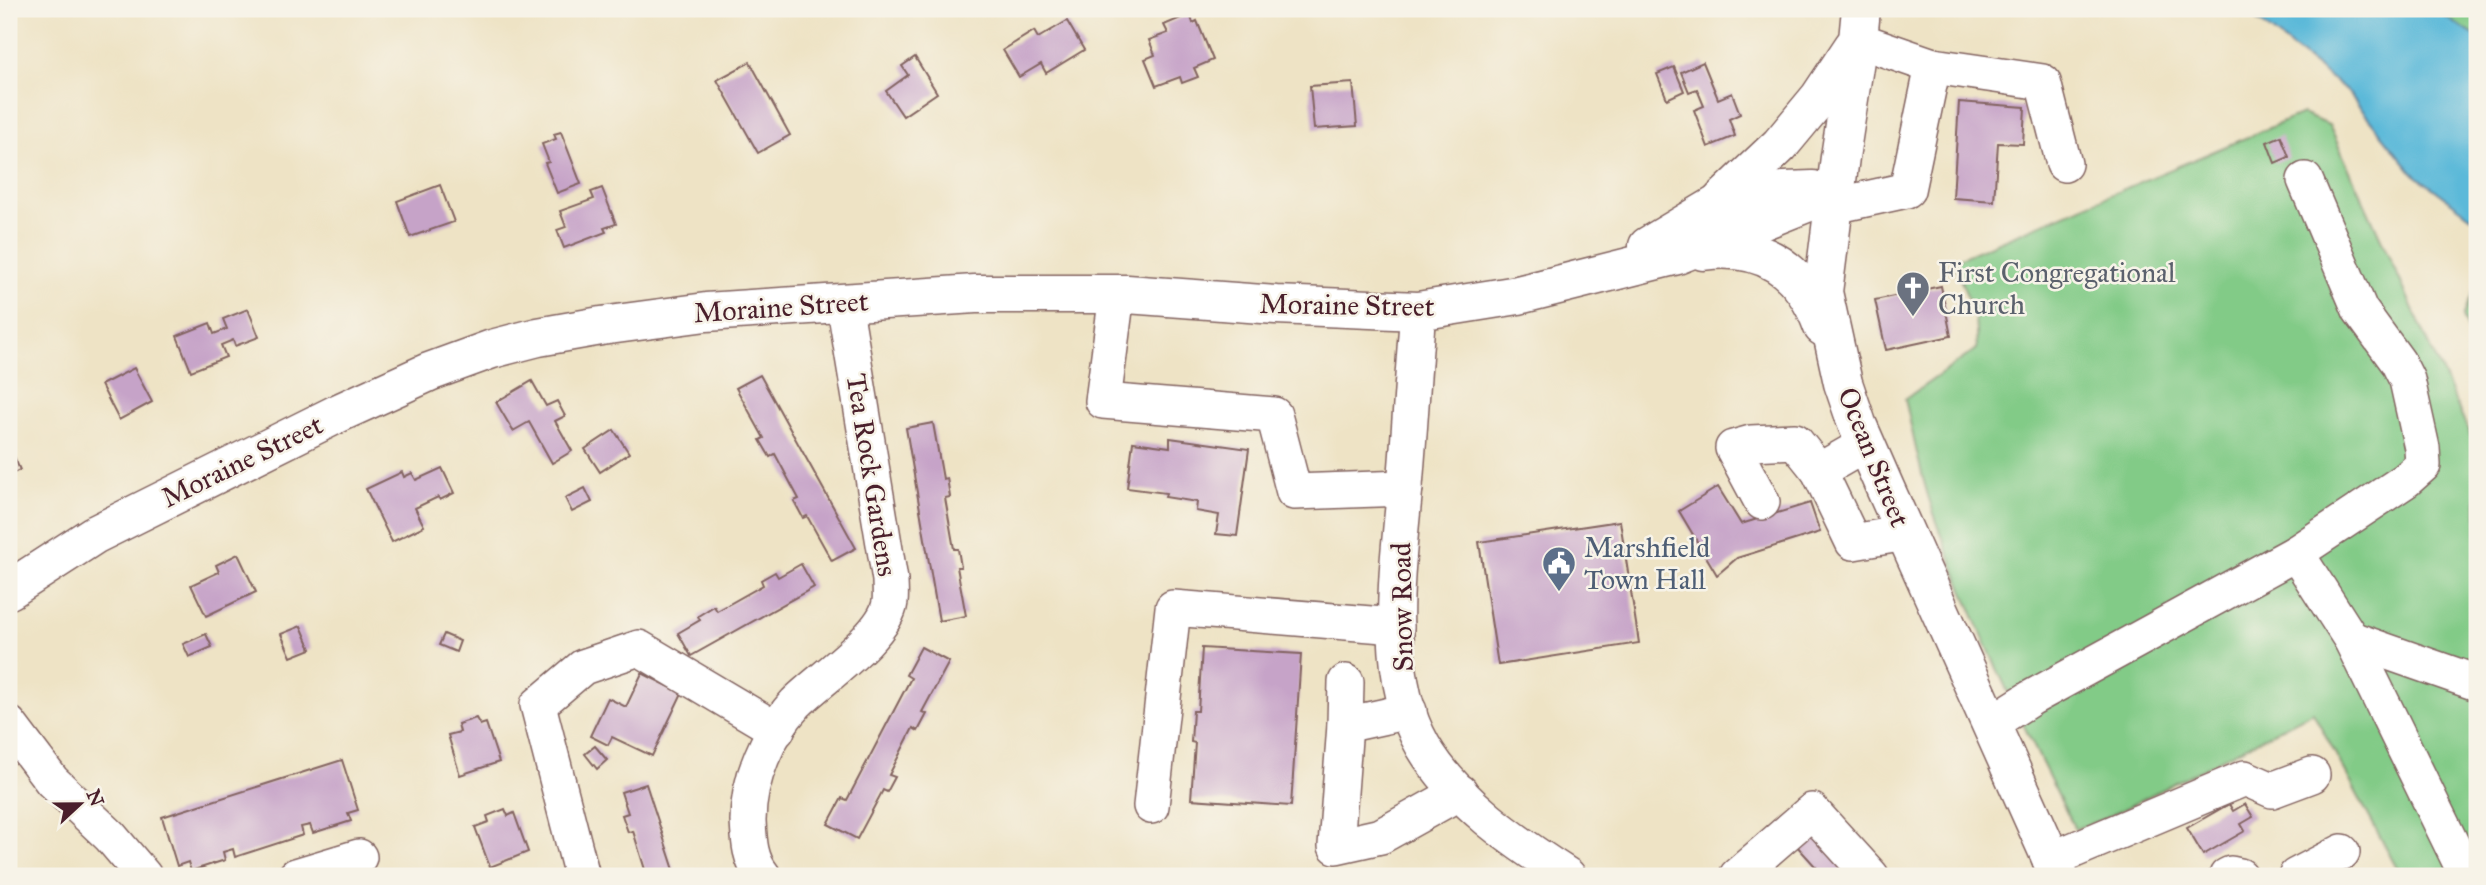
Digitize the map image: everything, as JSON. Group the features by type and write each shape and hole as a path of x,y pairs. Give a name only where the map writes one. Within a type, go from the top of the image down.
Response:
{"main road":[{"name":"Ocean Street","path":"1859,24 1823,292 1843,383 1866,444 2054,868"},
{"path":"1715,206 1780,145 1819,98 1859,24"},
{"name":"Moraine Street","path":"1609,270 1715,206 1757,192 1787,189 1835,198"},
{"name":"Moraine Street","path":"9,590 94,535 222,470 429,372 492,349 538,337 706,312 975,294 1117,294 1418,311 1518,295 1676,255 1835,198"},
{"path":"1676,255 1731,249 1750,251 1766,256 1787,272 1802,289 1821,322 1843,383"}],"street":[{"path":"1859,24 1933,66 2043,82 2064,164"},
{"path":"1835,198 1907,190 1933,66"},
{"path":"1990,724 2031,698 2296,553 2406,480 2423,465 2422,448 2407,380 2398,362 2360,310 2305,180"},
{"path":"1117,294 1103,401 1274,415 1294,492 1405,488"},
{"name":"Tea Rock Gardens","path":"763,876 754,864 749,834 748,804 757,770 776,730 796,704 880,625 890,604 890,580 869,442 844,302"},
{"name":"Snow Road","path":"1418,311 1396,597 1397,647 1409,711 1423,745 1439,769 1475,807 1523,846 1568,876"},
{"path":"1762,502 1733,448 1751,443 1795,441 1819,471 1853,542 1905,533"},
{"path":"1819,471 1866,444"},
{"path":"2296,553 2351,639 2468,876"},
{"path":"1151,806 1173,608 1396,626"},
{"path":"2351,639 2477,683"},
{"path":"582,876 538,705 583,667 639,648 776,730"},
{"path":"1346,682 1336,846 1381,836 1461,792"},
{"path":"1345,725 1409,711"},
{"path":"9,724 52,781 110,836 144,876"},
{"path":"2054,868 2245,778 2272,790 2312,775"},
{"path":"1737,876 1812,811 1871,876"},
{"path":"2297,876 2342,852"},
{"path":"296,876 359,857"},
{"path":"2227,876 2240,876"}],"green space":[{"path":"2425,9 2477,9 2477,37 2475,35"},
{"path":"2302,114 2329,125 2477,449 2477,876 2401,876 2313,712 2104,819 2075,829 1979,627 1945,544 1916,451 1905,399 1977,349 1975,316 1953,261"},
{"path":"2477,284 2477,354 2462,317"}],"water":[{"path":"2243,9 2433,9 2477,37 2477,221 2414,174 2346,90"}],"building":[{"path":"1190,14 1193,23 1197,21 1213,60 1194,68 1198,77 1182,83 1180,77 1156,86 1145,59 1155,55 1149,40 1168,33 1164,25"},
{"path":"1067,21 1084,50 1046,73 1041,64 1019,77 1003,50 1034,31 1038,38"},
{"path":"915,57 937,93 903,116 886,91 908,75 902,66"},
{"path":"750,62 790,135 758,153 717,80"},
{"path":"1703,62 1718,99 1732,93 1740,114 1729,119 1735,136 1708,147 1694,110 1704,106 1697,89 1689,92 1681,72"},
{"path":"1674,67 1684,91 1667,99 1657,74"},
{"path":"1353,83 1357,126 1314,129 1310,86"},
{"path":"1959,102 2025,107 2023,144 1998,143 1994,201 1953,198"},
{"path":"561,132 581,184 557,193 545,163 549,162 542,144 556,139 554,134"},
{"path":"2281,136 2289,157 2275,163 2267,142"},
{"path":"440,185 454,222 410,237 397,201"},
{"path":"602,188 616,224 604,228 606,232 564,248 557,230 566,227 560,211 594,199 591,192"},
{"name":"First Congregational Church","path":"1941,286 1951,336 1886,350 1875,300"},
{"path":"248,309 259,337 235,346 233,340 221,345 226,357 191,371 177,336 210,323 214,334 227,329 223,319"},
{"path":"134,368 152,402 119,420 101,385"},
{"path":"760,375 856,548 832,561 807,516 803,518 794,501 799,499 775,454 770,457 760,440 764,438 736,388"},
{"path":"532,381 546,406 557,401 565,416 555,421 572,451 552,463 529,422 513,431 496,402"},
{"path":"933,423 943,479 947,478 950,497 945,498 954,549 958,549 961,567 957,567 966,616 939,621 906,428"},
{"path":"614,430 629,453 600,472 585,449"},
{"path":"1170,438 1249,449 1237,536 1216,534 1219,515 1196,511 1197,502 1165,497 1166,493 1127,488 1133,442 1170,447"},
{"path":"9,445 20,470 9,475"},
{"path":"442,468 454,493 415,508 424,526 392,542 366,489 402,472 404,477 412,473 416,480"},
{"path":"1718,487 1741,524 1810,503 1820,532 1737,558 1717,575 1679,511"},
{"path":"585,488 592,502 572,512 565,498"},
{"name":"Marshfield Town Hall","path":"1620,521 1639,643 1498,665 1479,542"},
{"path":"238,554 256,592 206,616 191,585 219,572 216,565"},
{"path":"801,564 814,587 691,656 678,633 700,620 698,616 714,606 717,611 763,585 761,580 775,572 778,577"},
{"path":"301,626 311,649 291,657 281,634"},
{"path":"206,634 212,647 189,657 183,644"},
{"path":"444,634 460,641 456,652 439,645"},
{"path":"921,647 949,662 922,712 927,714 918,731 913,728 889,775 895,777 887,792 883,790 857,839 828,824 842,798 847,800 911,678 906,675"},
{"path":"1202,648 1301,654 1291,806 1191,799 1195,743 1191,742 1193,711 1198,711"},
{"path":"642,673 682,693 652,756 612,737 608,745 590,736 608,698 626,707"},
{"path":"476,718 480,725 486,723 499,762 460,775 448,735 460,732 458,724"},
{"path":"595,746 607,760 597,769 585,754"},
{"path":"342,760 358,810 348,813 351,821 313,833 310,825 301,827 303,835 235,857 233,849 223,852 225,860 191,871 188,862 177,866 162,817"},
{"path":"646,784 676,876 647,876 633,831 628,832 622,815 628,813 621,792"},
{"path":"2229,804 2233,811 2245,804 2253,817 2241,824 2245,831 2203,855 2187,828"},
{"path":"505,809 508,816 514,813 528,852 490,867 475,827 489,822 487,816"},
{"path":"1812,830 1853,876 1824,876 1796,845"}],"place":[{"name":"First Congregational Church","path":"1913,318"},
{"name":"Marshfield Town Hall","path":"1559,593"}]}
